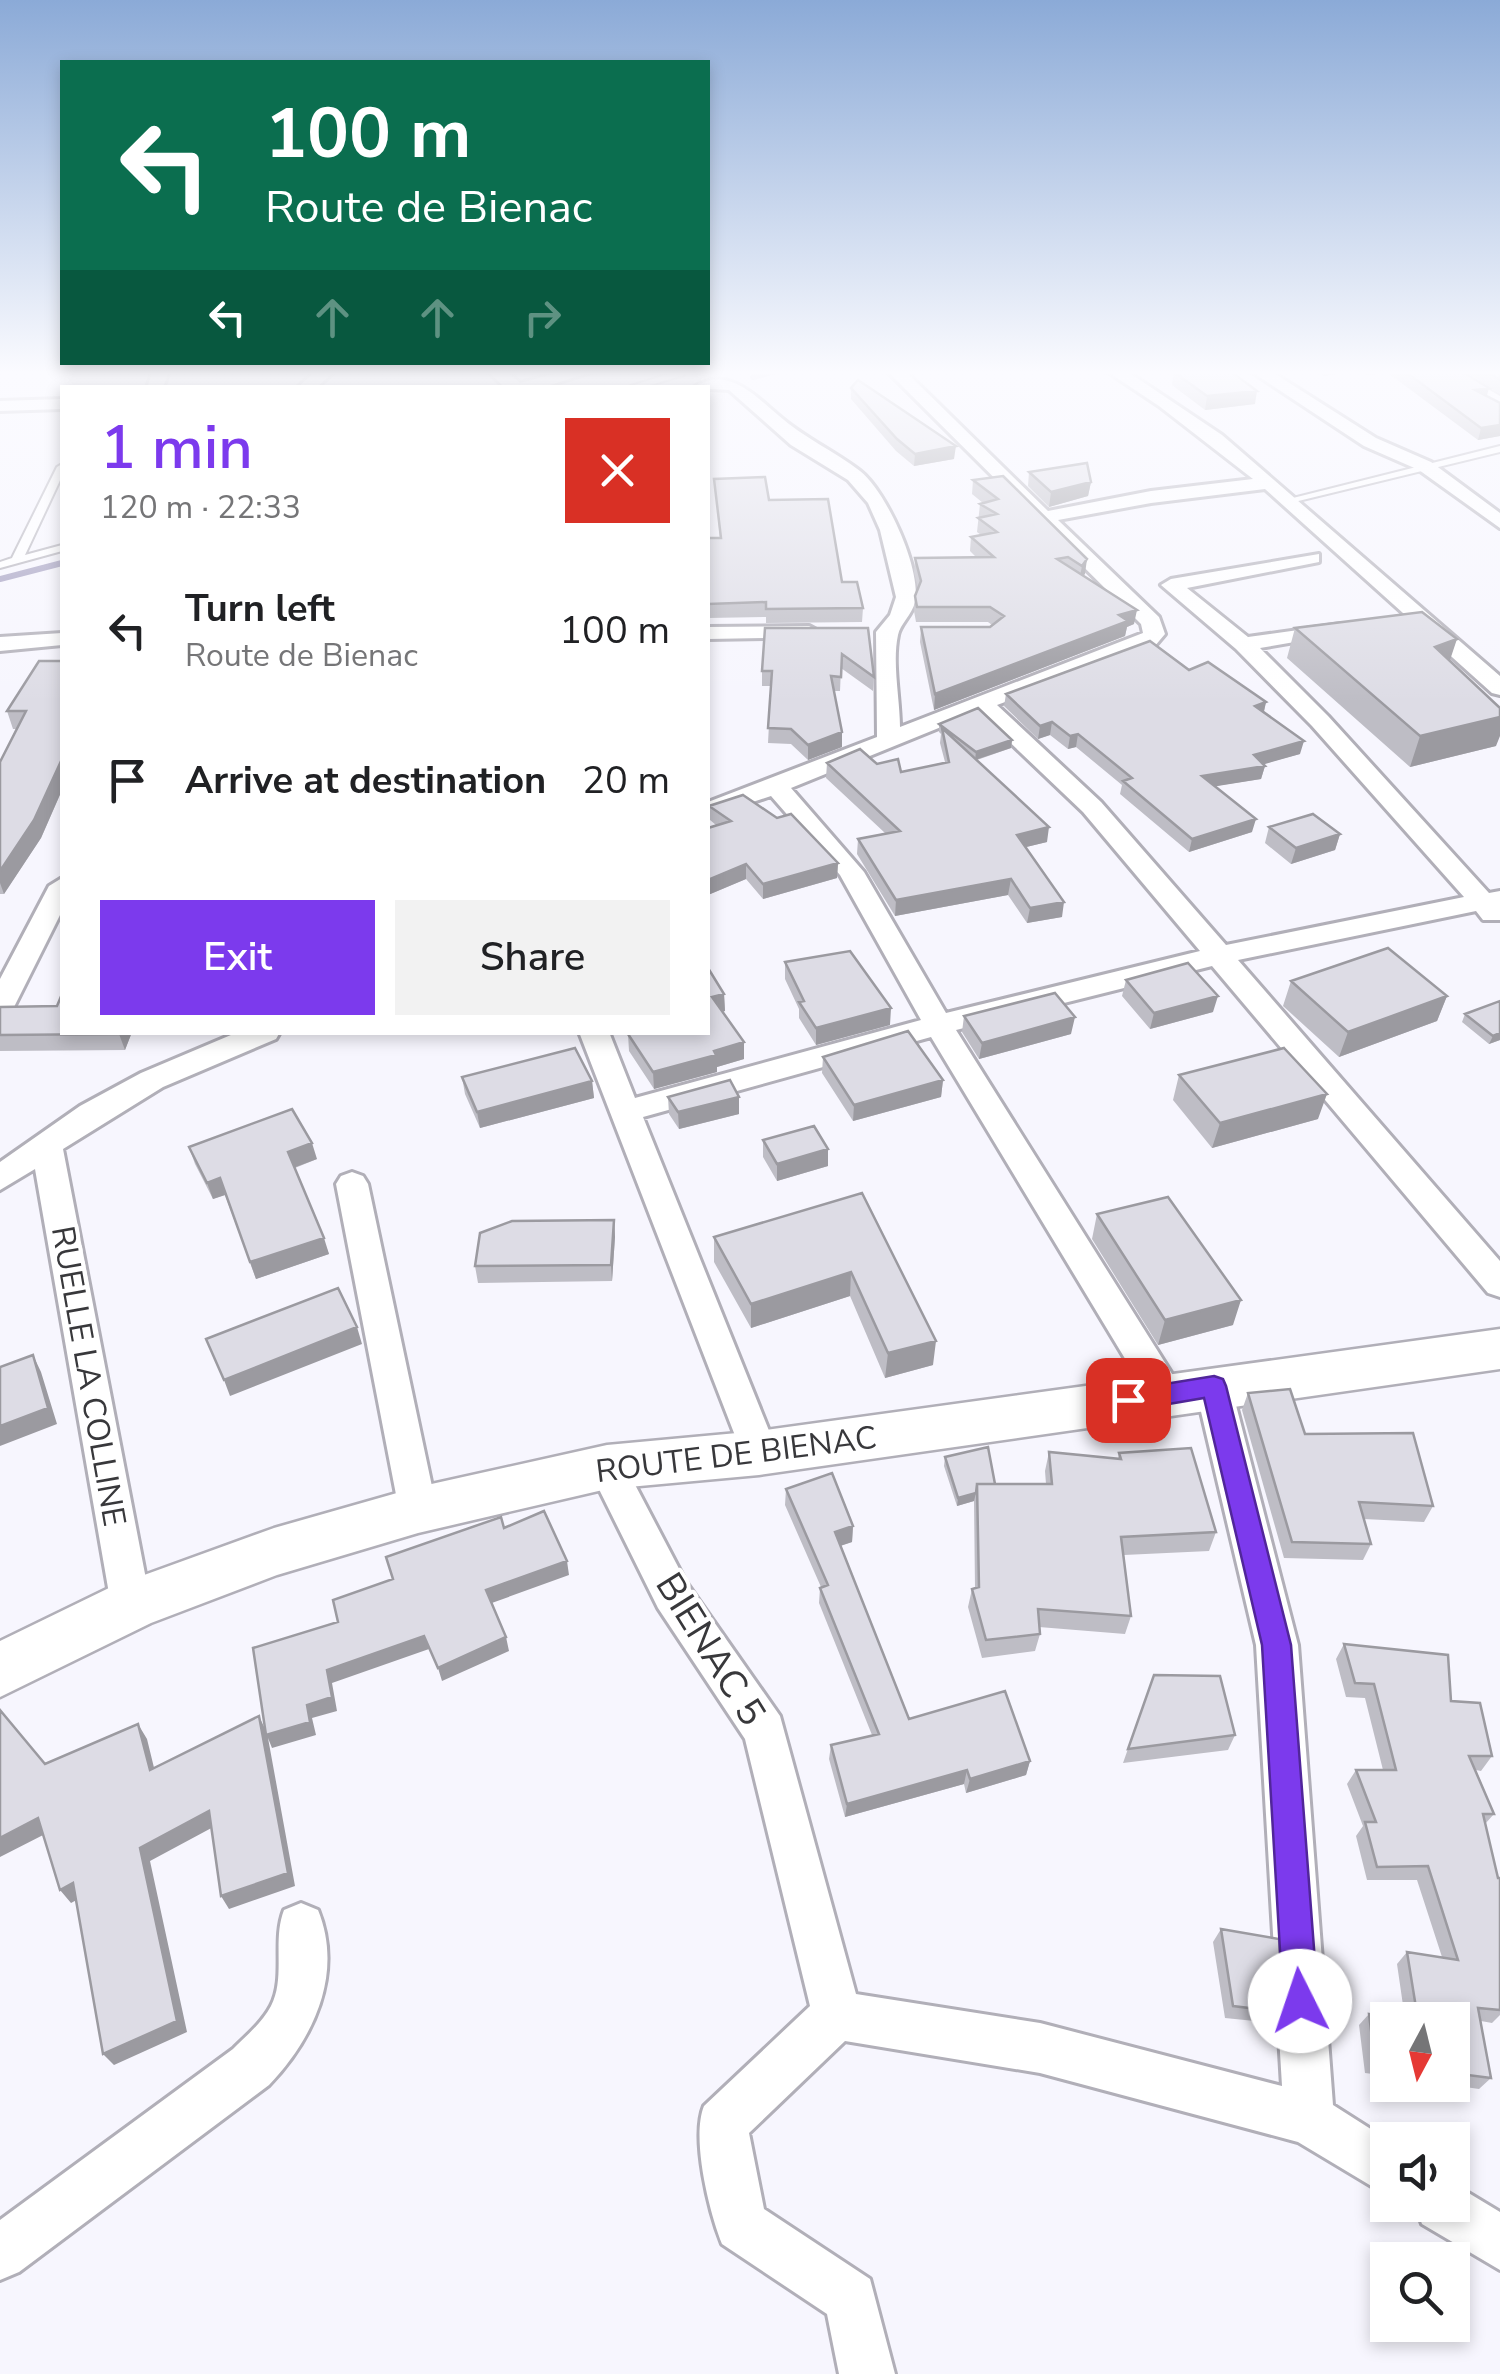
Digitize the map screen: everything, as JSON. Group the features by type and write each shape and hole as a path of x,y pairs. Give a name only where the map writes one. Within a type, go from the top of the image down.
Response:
{"main road":[{"name":"ROUTE DE BIENAC","path":"0,1670 130,1605 274,1552 418,1510 607,1467 758,1453 1500,1349"}],"street":[{"path":"859,481 877,501 890,530 906,597 900,616 877,632"},
{"path":"710,809 1146,642 1154,634 1151,622 1008,481"},
{"path":"1263,481 1500,688"},
{"path":"1445,481 1500,522"},
{"path":"1045,517 1266,483"},
{"path":"1312,558 1170,585 1244,644 1494,908"},
{"path":"1244,644 1360,624"},
{"path":"710,633 827,632"},
{"path":"877,632 921,632"},
{"path":"877,632 889,740"},
{"path":"0,644 60,639"},
{"path":"980,703 1092,807 1500,1284"},
{"path":"776,786 851,872 938,1024 1190,1391 1276,1645 1308,2119"},
{"path":"0,1007 60,890"},
{"path":"625,1112 938,1024 1218,955 1494,908"},
{"path":"0,1178 90,1114 152,1080 259,1035"},
{"path":"595,1035 758,1453"},
{"name":"RUELLE LA COLLINE","path":"46,1147 130,1605"},
{"path":"352,1184 418,1510"},
{"name":"BIENAC 5","path":"607,1467 672,1595 765,1731 836,2015"},
{"path":"0,2253 251,2067 286,2033 301,1996 301,1927"},
{"path":"867,2374 851,2298 741,2225 722,2124 836,2015 1040,2048 1308,2119 1370,2159"},
{"path":"1467,2222 1500,2243"}],"lane":[{"path":"17,560 55,481"},
{"path":"1286,500 1365,481"},
{"path":"0,565 60,549"}],"building":[{"path":"714,481 766,481 769,500 828,499 842,582 857,582 863,608 766,609 766,602 710,604 710,538 721,538"},
{"path":"974,481 1008,481 1087,559 1082,566 1068,557 1057,559 1137,610 1119,615 1128,621 935,694 921,627 990,627 1004,616 990,607 917,607 915,596 921,581 915,558 994,557 971,537 997,532 978,518 997,514 980,504 998,499"},
{"path":"1039,481 1091,481 1091,482 1051,492"},
{"path":"1422,612 1457,639 1435,647 1500,708 1500,717 1420,736 1295,628"},
{"path":"765,628 868,628 874,677 842,654 841,677 831,676 842,732 808,745 791,729 768,728 772,671 762,671"},
{"path":"1150,641 1189,670 1208,662 1266,702 1255,706 1304,741 1254,755 1265,766 1202,776 1256,819 1192,839 1123,781 1132,778 1078,734 1070,736 1052,722 1040,726 1006,694"},
{"path":"39,661 60,661 60,763 34,820 0,871 0,762 26,711 7,711"},
{"path":"978,708 1012,740 976,752 939,724"},
{"path":"942,728 1049,827 1017,835 1064,902 1030,908 1011,879 896,900 858,839 900,831 827,763 860,749 877,764 898,759 901,772 949,762"},
{"path":"743,795 777,818 791,814 838,863 763,884 746,864 710,879 710,827 731,821 710,806"},
{"path":"1313,814 1340,834 1296,848 1269,827"},
{"path":"1388,948 1447,996 1348,1032 1291,981"},
{"path":"850,951 891,1008 816,1028 799,1002 804,1001 785,962"},
{"path":"1188,963 1218,996 1154,1013 1126,980"},
{"path":"710,971 724,994 712,997 744,1042 714,1051 716,1055 653,1072 629,1035 710,1035"},
{"path":"1055,993 1075,1017 982,1043 964,1016"},
{"path":"60,999 60,1034 0,1035 0,1007 57,1006"},
{"path":"1500,1001 1500,1033 1493,1036 1465,1014"},
{"path":"908,1031 943,1080 854,1105 823,1057"},
{"path":"575,1048 592,1081 477,1112 462,1077"},
{"path":"1284,1048 1327,1094 1220,1123 1179,1075"},
{"path":"730,1080 739,1097 678,1112 668,1097"},
{"path":"292,1109 312,1143 288,1152 324,1238 250,1262 220,1178 207,1183 189,1147"},
{"path":"814,1126 828,1149 777,1164 763,1140"},
{"path":"862,1193 936,1341 888,1353 851,1272 751,1304 714,1237"},
{"path":"1168,1197 1241,1300 1165,1320 1097,1214"},
{"path":"614,1220 611,1265 475,1266 480,1233 512,1221"},
{"path":"338,1288 357,1327 224,1380 206,1339"},
{"path":"33,1355 48,1408 0,1426 0,1367"},
{"path":"1290,1389 1305,1434 1413,1433 1433,1506 1359,1502 1371,1544 1292,1542 1248,1393"},
{"path":"988,1447 995,1484 977,1484 976,1493 958,1498 945,1457"},
{"path":"1191,1448 1216,1532 1121,1537 1131,1616 1038,1609 1040,1634 986,1640 972,1589 979,1587 977,1484 1052,1484 1049,1452 1121,1459 1119,1453"},
{"path":"832,1473 853,1526 835,1532 909,1719 1005,1691 1030,1761 970,1779 967,1770 847,1804 831,1745 879,1734 820,1588 828,1585 786,1489"},
{"path":"544,1511 567,1561 486,1590 506,1637 438,1668 424,1636 327,1670 332,1697 307,1705 310,1722 266,1735 253,1648 338,1622 333,1600 393,1579 386,1557 501,1517 504,1528"},
{"path":"1344,1644 1448,1655 1451,1701 1480,1703 1492,1756 1469,1756 1494,1814 1483,1814 1500,1878 1500,2010 1478,2008 1491,2078 1470,2075 1470,2002 1415,2002 1407,1952 1458,1960 1428,1866 1377,1867 1365,1822 1376,1822 1356,1770 1396,1770 1374,1684 1355,1683"},
{"path":"1154,1675 1220,1676 1235,1735 1128,1749"},
{"path":"0,1710 45,1764 138,1724 150,1770 259,1716 288,1873 221,1896 209,1811 140,1848 177,2021 103,2054 73,1883 60,1890 38,1818 0,1838"},
{"path":"1221,1929 1279,1939 1283,2012 1233,2006"}],"waterway":[{"path":"0,579 60,564"}],"route":[{"path":"1128,1400 1214,1386 1276,1645 1300,2001"}]}
